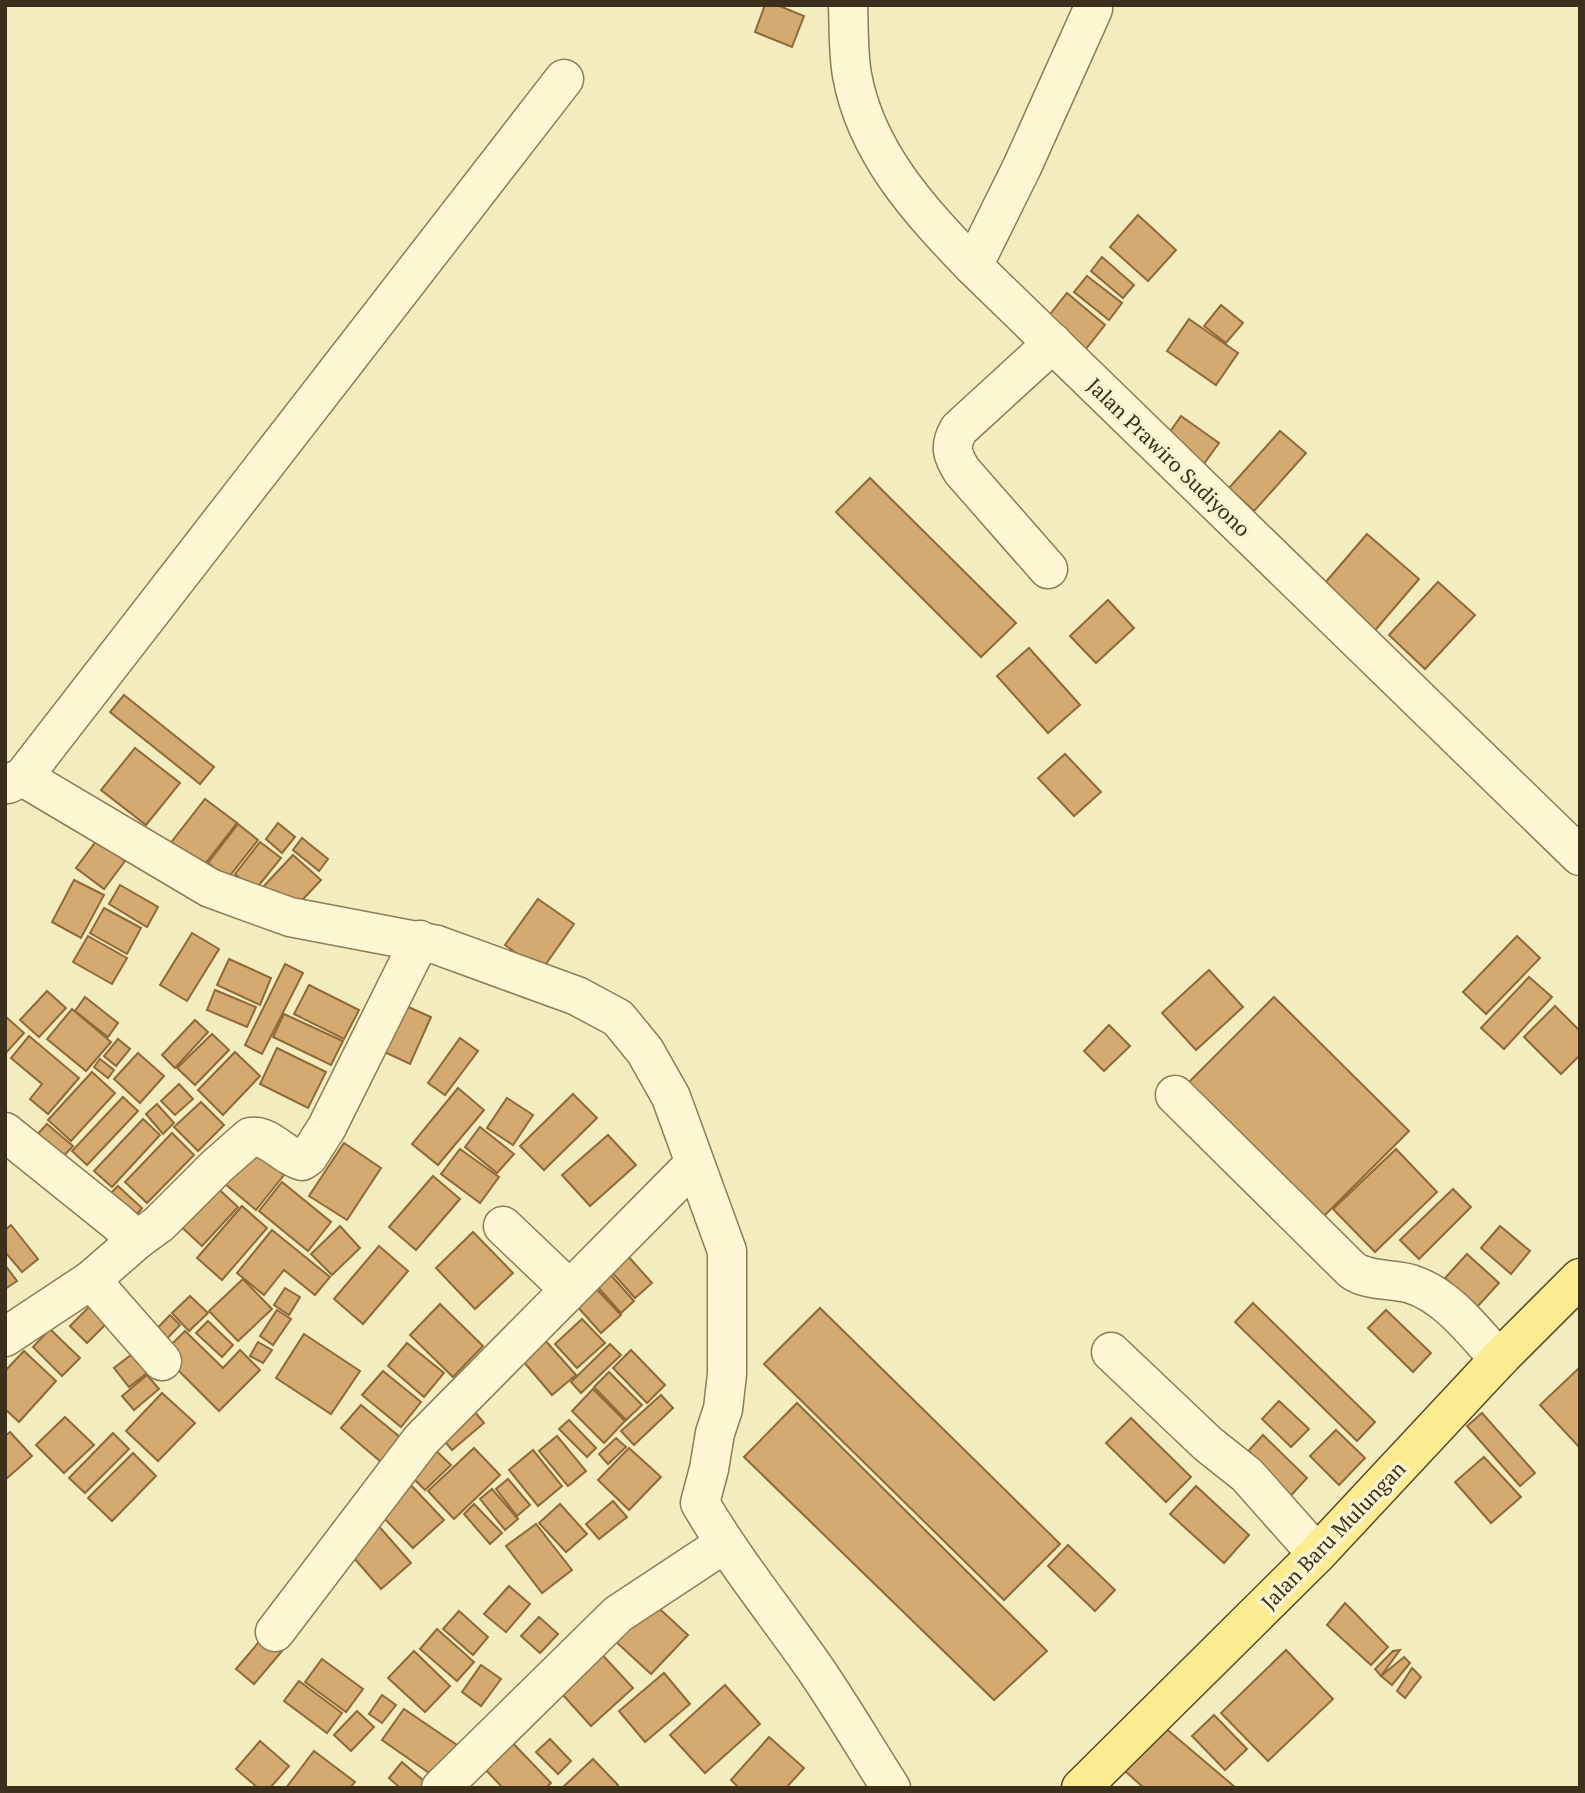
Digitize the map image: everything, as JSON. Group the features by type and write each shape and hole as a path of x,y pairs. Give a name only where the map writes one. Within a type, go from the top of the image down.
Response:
{"main road":[{"name":"Jalan Baru Mulungan","path":"1081,1788 1317,1555 1499,1359 1580,1278"}],"street":[{"name":"Jalan Prawiro Sudiyono","path":"848,5 852,74 860,106 889,166 911,199 973,266 1580,856"},
{"path":"973,266 1022,167 1093,9"},
{"path":"564,79 10,783 210,888 290,917 360,932 420,940 577,996 618,1018 645,1051 671,1097 727,1251 727,1374 723,1409 700,1503 724,1544 752,1579 818,1674 891,1788"},
{"path":"1048,569 962,471 951,448 959,429 1054,343"},
{"path":"5,1338 91,1280 159,1224 250,1137 263,1138 294,1159 302,1161 308,1157 327,1127 420,940"},
{"path":"1175,1095 1352,1270 1363,1276 1410,1284 1428,1291 1447,1304 1499,1359"},
{"path":"5,1132 137,1240"},
{"path":"275,1632 421,1440 694,1164"},
{"path":"503,1226 569,1289"},
{"path":"91,1280 162,1361"},
{"path":"1111,1352 1209,1444 1247,1475 1317,1555"},
{"path":"441,1788 618,1614 724,1544"}],"building":[{"path":"765,5 777,5 804,16 792,47 755,32"},
{"path":"1138,215 1176,250 1148,281 1110,247"},
{"path":"1102,257 1134,285 1123,298 1091,271"},
{"path":"1087,276 1122,303 1109,320 1074,292"},
{"path":"1067,293 1105,325 1085,350 1047,318"},
{"path":"1221,305 1243,323 1226,343 1204,326"},
{"path":"1189,319 1238,353 1216,385 1167,351"},
{"path":"1181,416 1219,443 1198,472 1161,445"},
{"path":"1280,431 1306,453 1254,511 1229,488"},
{"path":"870,478 1016,623 981,657 836,512"},
{"path":"1367,534 1419,579 1371,635 1319,590"},
{"path":"1438,582 1475,615 1425,669 1389,635"},
{"path":"1108,600 1134,628 1096,663 1070,636"},
{"path":"1029,648 1080,705 1048,733 997,676"},
{"path":"124,695 214,767 200,784 110,712"},
{"path":"135,748 180,783 146,825 101,790"},
{"path":"1065,754 1101,792 1074,816 1038,778"},
{"path":"205,799 237,823 197,874 166,849"},
{"path":"278,823 295,837 282,853 266,839"},
{"path":"238,824 258,840 228,878 208,863"},
{"path":"302,838 328,859 319,871 293,850"},
{"path":"97,840 125,861 104,889 76,868"},
{"path":"260,842 281,858 255,890 235,874"},
{"path":"293,855 321,880 291,912 263,887"},
{"path":"74,880 104,895 81,938 52,922"},
{"path":"120,885 158,907 147,927 109,904"},
{"path":"538,899 574,924 541,971 505,945"},
{"path":"104,908 141,928 127,954 90,933"},
{"path":"192,933 219,949 187,1001 160,985"},
{"path":"88,936 127,958 112,984 73,962"},
{"path":"1517,936 1540,958 1486,1014 1463,992"},
{"path":"229,959 271,978 260,1005 217,985"},
{"path":"285,964 303,973 262,1054 245,1045"},
{"path":"1209,970 1243,1007 1196,1050 1162,1013"},
{"path":"1529,977 1552,997 1504,1049 1481,1028"},
{"path":"309,985 359,1010 344,1039 294,1014"},
{"path":"215,990 256,1007 247,1027 207,1010"},
{"path":"47,991 66,1008 39,1037 20,1020"},
{"path":"85,997 118,1023 108,1037 75,1011"},
{"path":"1274,997 1409,1131 1321,1219 1186,1085"},
{"path":"397,1002 431,1017 410,1064 376,1048"},
{"path":"1555,1006 1580,1031 1580,1055 1561,1074 1524,1037"},
{"path":"72,1009 111,1042 86,1071 47,1039"},
{"path":"284,1014 343,1041 331,1065 273,1037"},
{"path":"5,1016 24,1033 5,1054"},
{"path":"195,1020 208,1032 175,1068 162,1055"},
{"path":"1109,1025 1130,1046 1104,1071 1084,1051"},
{"path":"212,1034 229,1050 195,1085 177,1068"},
{"path":"29,1036 79,1078 48,1114 30,1099 42,1084 11,1058"},
{"path":"460,1038 478,1051 445,1095 428,1083"},
{"path":"118,1039 130,1049 116,1066 104,1056"},
{"path":"277,1048 326,1072 308,1108 260,1084"},
{"path":"235,1052 260,1076 223,1115 198,1090"},
{"path":"138,1053 164,1076 140,1103 114,1079"},
{"path":"100,1059 114,1070 108,1078 94,1067"},
{"path":"92,1072 115,1093 71,1141 48,1120"},
{"path":"179,1084 193,1099 175,1115 161,1101"},
{"path":"458,1088 484,1110 438,1165 412,1144"},
{"path":"573,1094 597,1118 544,1170 520,1146"},
{"path":"123,1097 138,1111 87,1165 72,1151"},
{"path":"507,1098 533,1115 513,1145 487,1128"},
{"path":"201,1102 224,1125 198,1151 174,1127"},
{"path":"157,1104 174,1123 163,1134 146,1114"},
{"path":"143,1119 160,1135 112,1187 94,1171"},
{"path":"47,1124 73,1146 59,1161 34,1138"},
{"path":"480,1127 514,1154 497,1173 465,1147"},
{"path":"172,1133 194,1155 147,1203 125,1182"},
{"path":"608,1135 636,1165 590,1206 562,1175"},
{"path":"344,1143 381,1168 347,1220 309,1196"},
{"path":"252,1149 284,1175 256,1210 224,1183"},
{"path":"460,1149 499,1177 480,1203 441,1174"},
{"path":"1396,1149 1437,1192 1375,1252 1333,1209"},
{"path":"433,1176 460,1199 416,1250 389,1227"},
{"path":"211,1182 238,1207 202,1246 175,1221"},
{"path":"282,1182 331,1222 308,1251 259,1211"},
{"path":"118,1186 142,1208 129,1224 103,1201"},
{"path":"1453,1189 1471,1207 1419,1259 1400,1240"},
{"path":"242,1206 267,1228 222,1280 197,1258"},
{"path":"11,1225 38,1259 22,1272 5,1252 5,1230"},
{"path":"340,1226 360,1248 332,1275 311,1254"},
{"path":"1500,1226 1530,1251 1511,1274 1481,1248"},
{"path":"272,1230 330,1277 315,1295 284,1270 264,1295 237,1273"},
{"path":"473,1232 513,1273 475,1309 436,1268"},
{"path":"379,1246 408,1271 363,1324 334,1299"},
{"path":"1467,1254 1499,1283 1477,1307 1445,1278"},
{"path":"627,1255 652,1283 635,1298 610,1270"},
{"path":"600,1263 634,1301 621,1313 587,1275"},
{"path":"5,1265 17,1281 5,1289"},
{"path":"243,1279 272,1309 238,1341 209,1311"},
{"path":"587,1279 621,1315 601,1333 568,1296"},
{"path":"285,1288 300,1297 289,1315 274,1305"},
{"path":"190,1296 208,1313 189,1331 172,1313"},
{"path":"98,1298 115,1315 87,1343 70,1326"},
{"path":"1253,1303 1375,1422 1357,1441 1235,1322"},
{"path":"440,1304 483,1346 453,1377 410,1335"},
{"path":"820,1308 1060,1544 1004,1600 764,1364"},
{"path":"277,1310 291,1319 273,1345 260,1336"},
{"path":"1386,1310 1431,1353 1413,1372 1368,1328"},
{"path":"170,1315 180,1325 157,1349 147,1339"},
{"path":"582,1319 605,1343 577,1368 555,1344"},
{"path":"208,1321 233,1345 222,1357 196,1333"},
{"path":"50,1329 80,1358 62,1376 33,1347"},
{"path":"535,1329 576,1375 552,1395 512,1348"},
{"path":"185,1331 223,1368 240,1350 260,1370 219,1411 162,1354"},
{"path":"304,1334 360,1371 331,1414 276,1378"},
{"path":"258,1342 272,1350 263,1363 250,1356"},
{"path":"407,1343 444,1373 424,1397 388,1366"},
{"path":"610,1344 621,1355 581,1393 571,1382"},
{"path":"140,1348 155,1367 129,1387 114,1368"},
{"path":"631,1350 665,1385 647,1403 613,1368"},
{"path":"24,1351 56,1381 19,1422 5,1409 5,1371"},
{"path":"1580,1367 1580,1448 1540,1405"},
{"path":"383,1371 421,1402 401,1427 362,1395"},
{"path":"609,1372 642,1405 626,1420 594,1387"},
{"path":"147,1375 159,1389 134,1410 122,1396"},
{"path":"593,1389 625,1421 604,1443 572,1411"},
{"path":"162,1393 195,1423 158,1461 126,1431"},
{"path":"661,1395 673,1408 634,1445 621,1431"},
{"path":"1279,1401 1309,1429 1291,1447 1262,1419"},
{"path":"797,1403 1047,1651 994,1700 744,1457"},
{"path":"468,1404 484,1423 452,1450 436,1431"},
{"path":"361,1405 407,1443 387,1467 341,1428"},
{"path":"1482,1413 1535,1473 1520,1486 1467,1426"},
{"path":"65,1417 94,1445 64,1473 36,1445"},
{"path":"1131,1418 1191,1477 1166,1502 1106,1443"},
{"path":"569,1420 596,1448 587,1457 559,1429"},
{"path":"1336,1430 1365,1458 1339,1485 1310,1456"},
{"path":"10,1432 32,1456 5,1480 5,1436"},
{"path":"113,1433 129,1449 85,1493 69,1478"},
{"path":"1263,1435 1307,1478 1285,1502 1241,1459"},
{"path":"557,1436 586,1471 568,1486 539,1451"},
{"path":"616,1438 626,1447 608,1464 599,1454"},
{"path":"429,1444 451,1465 425,1490 404,1469"},
{"path":"474,1448 500,1475 454,1519 428,1491"},
{"path":"629,1448 661,1477 629,1510 598,1480"},
{"path":"533,1450 562,1486 538,1506 509,1470"},
{"path":"133,1453 156,1476 112,1521 88,1498"},
{"path":"1484,1457 1521,1497 1491,1523 1455,1482"},
{"path":"508,1479 530,1505 517,1516 496,1489"},
{"path":"407,1481 444,1520 413,1548 376,1510"},
{"path":"1196,1486 1249,1535 1224,1563 1170,1514"},
{"path":"492,1489 518,1519 505,1530 480,1499"},
{"path":"613,1501 627,1517 599,1539 586,1524"},
{"path":"474,1504 502,1533 490,1544 464,1514"},
{"path":"560,1504 587,1534 566,1552 539,1523"},
{"path":"377,1524 411,1563 381,1589 347,1550"},
{"path":"536,1524 572,1570 542,1593 506,1546"},
{"path":"1068,1545 1115,1590 1095,1611 1048,1566"},
{"path":"509,1586 530,1604 506,1632 484,1614"},
{"path":"651,1601 688,1635 651,1674 614,1640"},
{"path":"1345,1603 1388,1647 1371,1665 1327,1625"},
{"path":"459,1611 488,1637 473,1655 443,1629"},
{"path":"539,1617 558,1634 540,1653 521,1636"},
{"path":"437,1629 474,1662 457,1681 420,1649"},
{"path":"264,1636 282,1651 254,1684 236,1669"},
{"path":"596,1648 633,1688 591,1726 554,1685"},
{"path":"1286,1650 1333,1699 1268,1761 1221,1713"},
{"path":"1400,1650 1381,1676 1375,1669 1393,1651"},
{"path":"414,1651 450,1686 425,1712 388,1678"},
{"path":"1404,1657 1410,1663 1392,1685 1381,1676"},
{"path":"322,1659 363,1689 346,1712 305,1682"},
{"path":"481,1665 501,1679 481,1706 462,1692"},
{"path":"1412,1668 1421,1677 1405,1698 1397,1691"},
{"path":"664,1673 690,1704 645,1742 619,1711"},
{"path":"299,1681 342,1713 327,1733 284,1701"},
{"path":"725,1685 760,1724 705,1773 670,1735"},
{"path":"382,1695 396,1705 382,1723 369,1714"},
{"path":"404,1709 457,1745 435,1777 382,1740"},
{"path":"357,1711 374,1727 351,1751 334,1735"},
{"path":"1214,1715 1247,1749 1225,1770 1192,1736"},
{"path":"1163,1726 1236,1788 1144,1788 1125,1771"},
{"path":"769,1737 804,1768 786,1788 739,1788 731,1780"},
{"path":"508,1738 551,1783 546,1788 503,1788 481,1765"},
{"path":"550,1739 571,1761 558,1774 536,1752"},
{"path":"260,1741 289,1766 270,1788 258,1788 236,1769"},
{"path":"314,1751 355,1782 350,1788 286,1788"},
{"path":"593,1759 618,1785 615,1788 562,1788"},
{"path":"402,1762 432,1788 400,1788 389,1778"}]}
